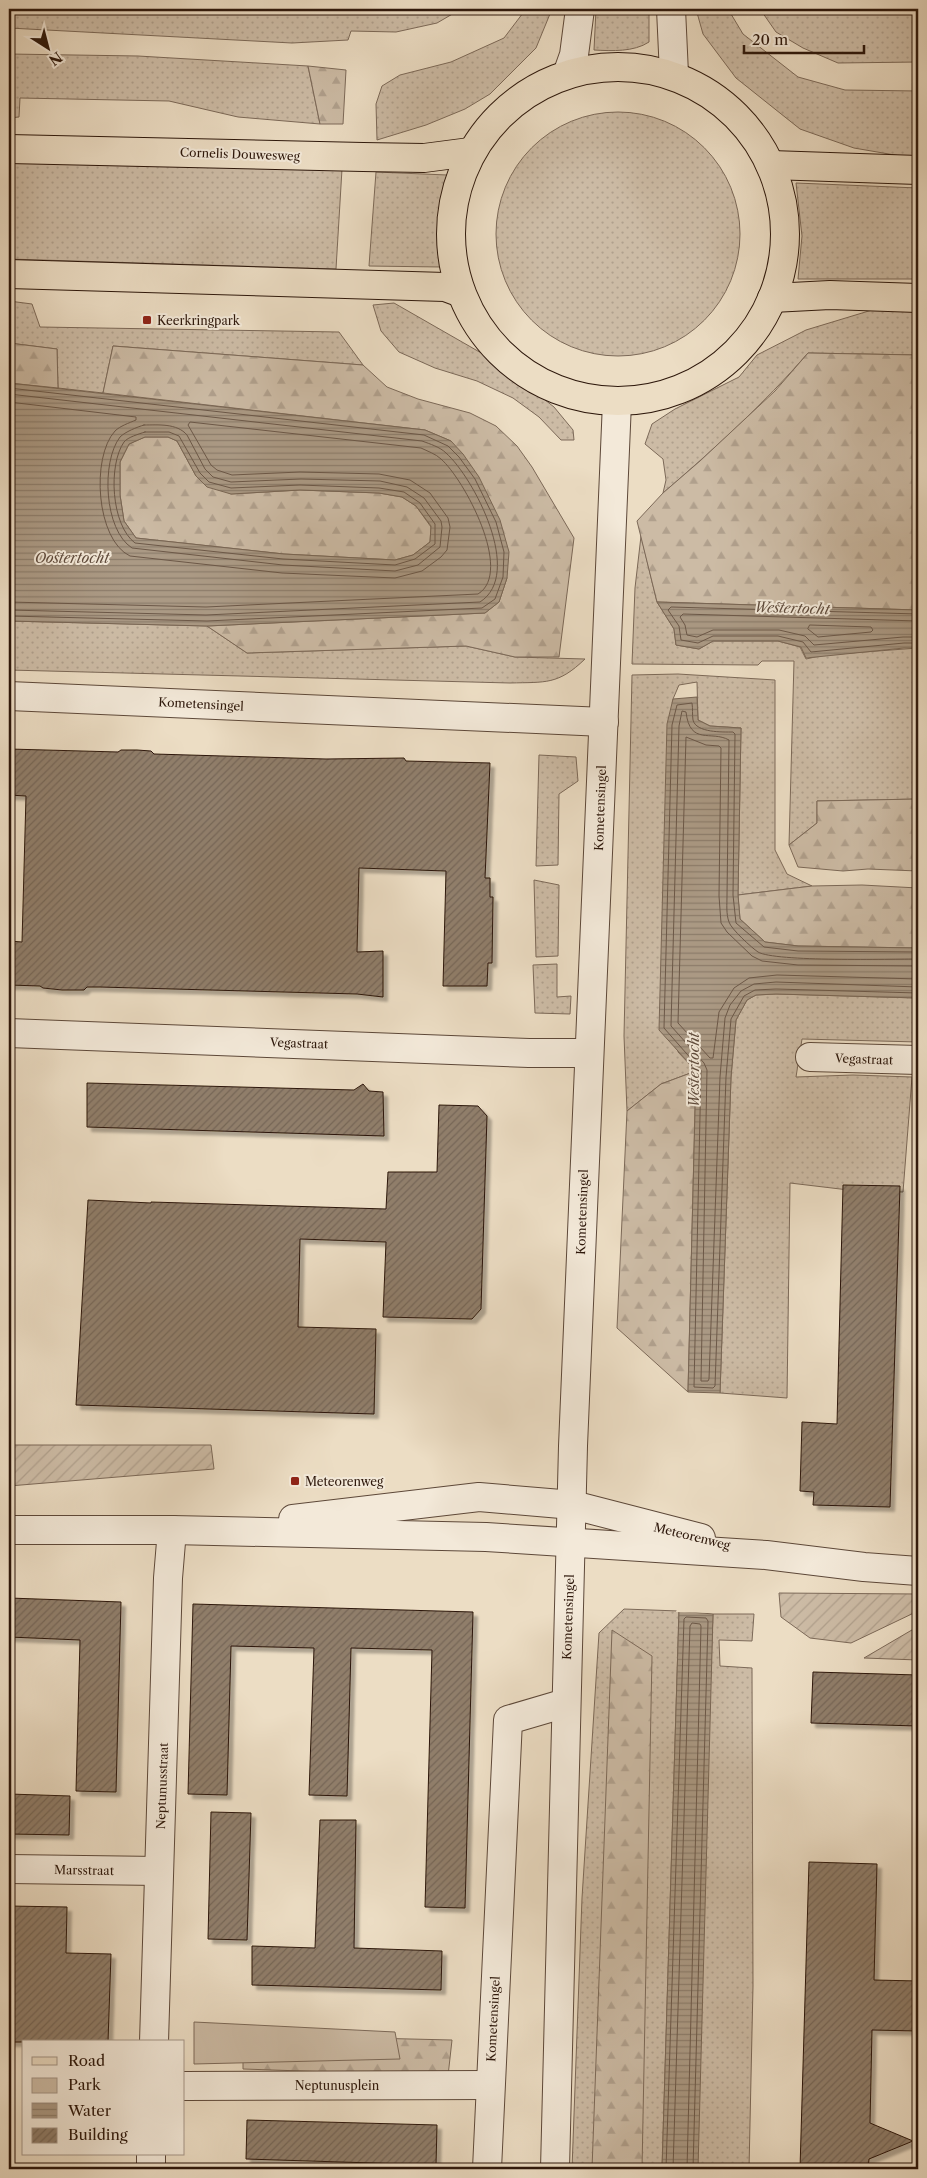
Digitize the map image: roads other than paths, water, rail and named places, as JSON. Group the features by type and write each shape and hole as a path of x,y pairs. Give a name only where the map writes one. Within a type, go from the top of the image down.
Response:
{"main road":[{"path":"621,64 674,74 710,94 740,122 771,165 782,204 788,240 772,298 761,324 734,357 699,382 659,397 617,402 564,393 516,368 479,329 461,293 450,237 454,194 470,152 489,126 511,103 538,85 568,72 621,64"},
{"name":"Cornelis Douwesweg","path":"9,150 363,158 424,158 470,152"},
{"path":"771,165 918,170"},
{"path":"9,274 445,287 461,293"},
{"path":"772,298 830,294 918,298"}],"street":[{"path":"568,72 574,55 580,9"},
{"path":"671,9 674,74"},
{"name":"Kometensingel","path":"555,2169 573,1446 617,402"},
{"name":"Kometensingel","path":"9,696 604,722"},
{"name":"Vegastraat","path":"9,1033 529,1053 589,1053"},
{"name":"Vegastraat","path":"810,1057 918,1060"},
{"name":"Meteorenweg","path":"172,1530 336,1514 479,1497 573,1505 766,1555"},
{"name":"Meteorenweg","path":"9,1530 172,1530 486,1537 766,1555 864,1567 918,1571"},
{"name":"Neptunusstraat","path":"154,2040 168,1578 172,1530"},
{"name":"Kometensingel","path":"487,2169 508,1720 566,1702"},
{"name":"Marsstraat","path":"9,1869 159,1871"},
{"name":"Neptunusplein","path":"185,2086 490,2085"},
{"path":"151,2156 151,2169"}],"water":[{"name":"Oostertocht","path":"9,383 425,430 451,441 479,477 500,520 509,552 507,578 499,602 485,613 207,626 9,621","holes":["145,437 168,437 177,441 196,476 207,487 231,494 300,490 379,493 402,497 416,506 431,526 430,542 413,555 395,560 284,554 136,538 124,521 120,495 120,462 129,444"]},
{"name":"Westertocht","path":"657,602 918,610 918,648 806,658 801,647 778,641 713,641 699,649 676,645 674,629"},
{"path":"697,697 698,720 710,726 741,728 738,895 740,919 765,942 798,946 918,948 918,998 756,995 747,1000 736,1020 731,1077 720,1393 688,1392 696,1071 659,1030 667,724 673,699"},
{"path":"679,1611 713,1614 698,2169 662,2169"}],"place":[{"name":"Keerkringpark","path":"147,320"},
{"name":"Meteorenweg","path":"295,1481"}]}
